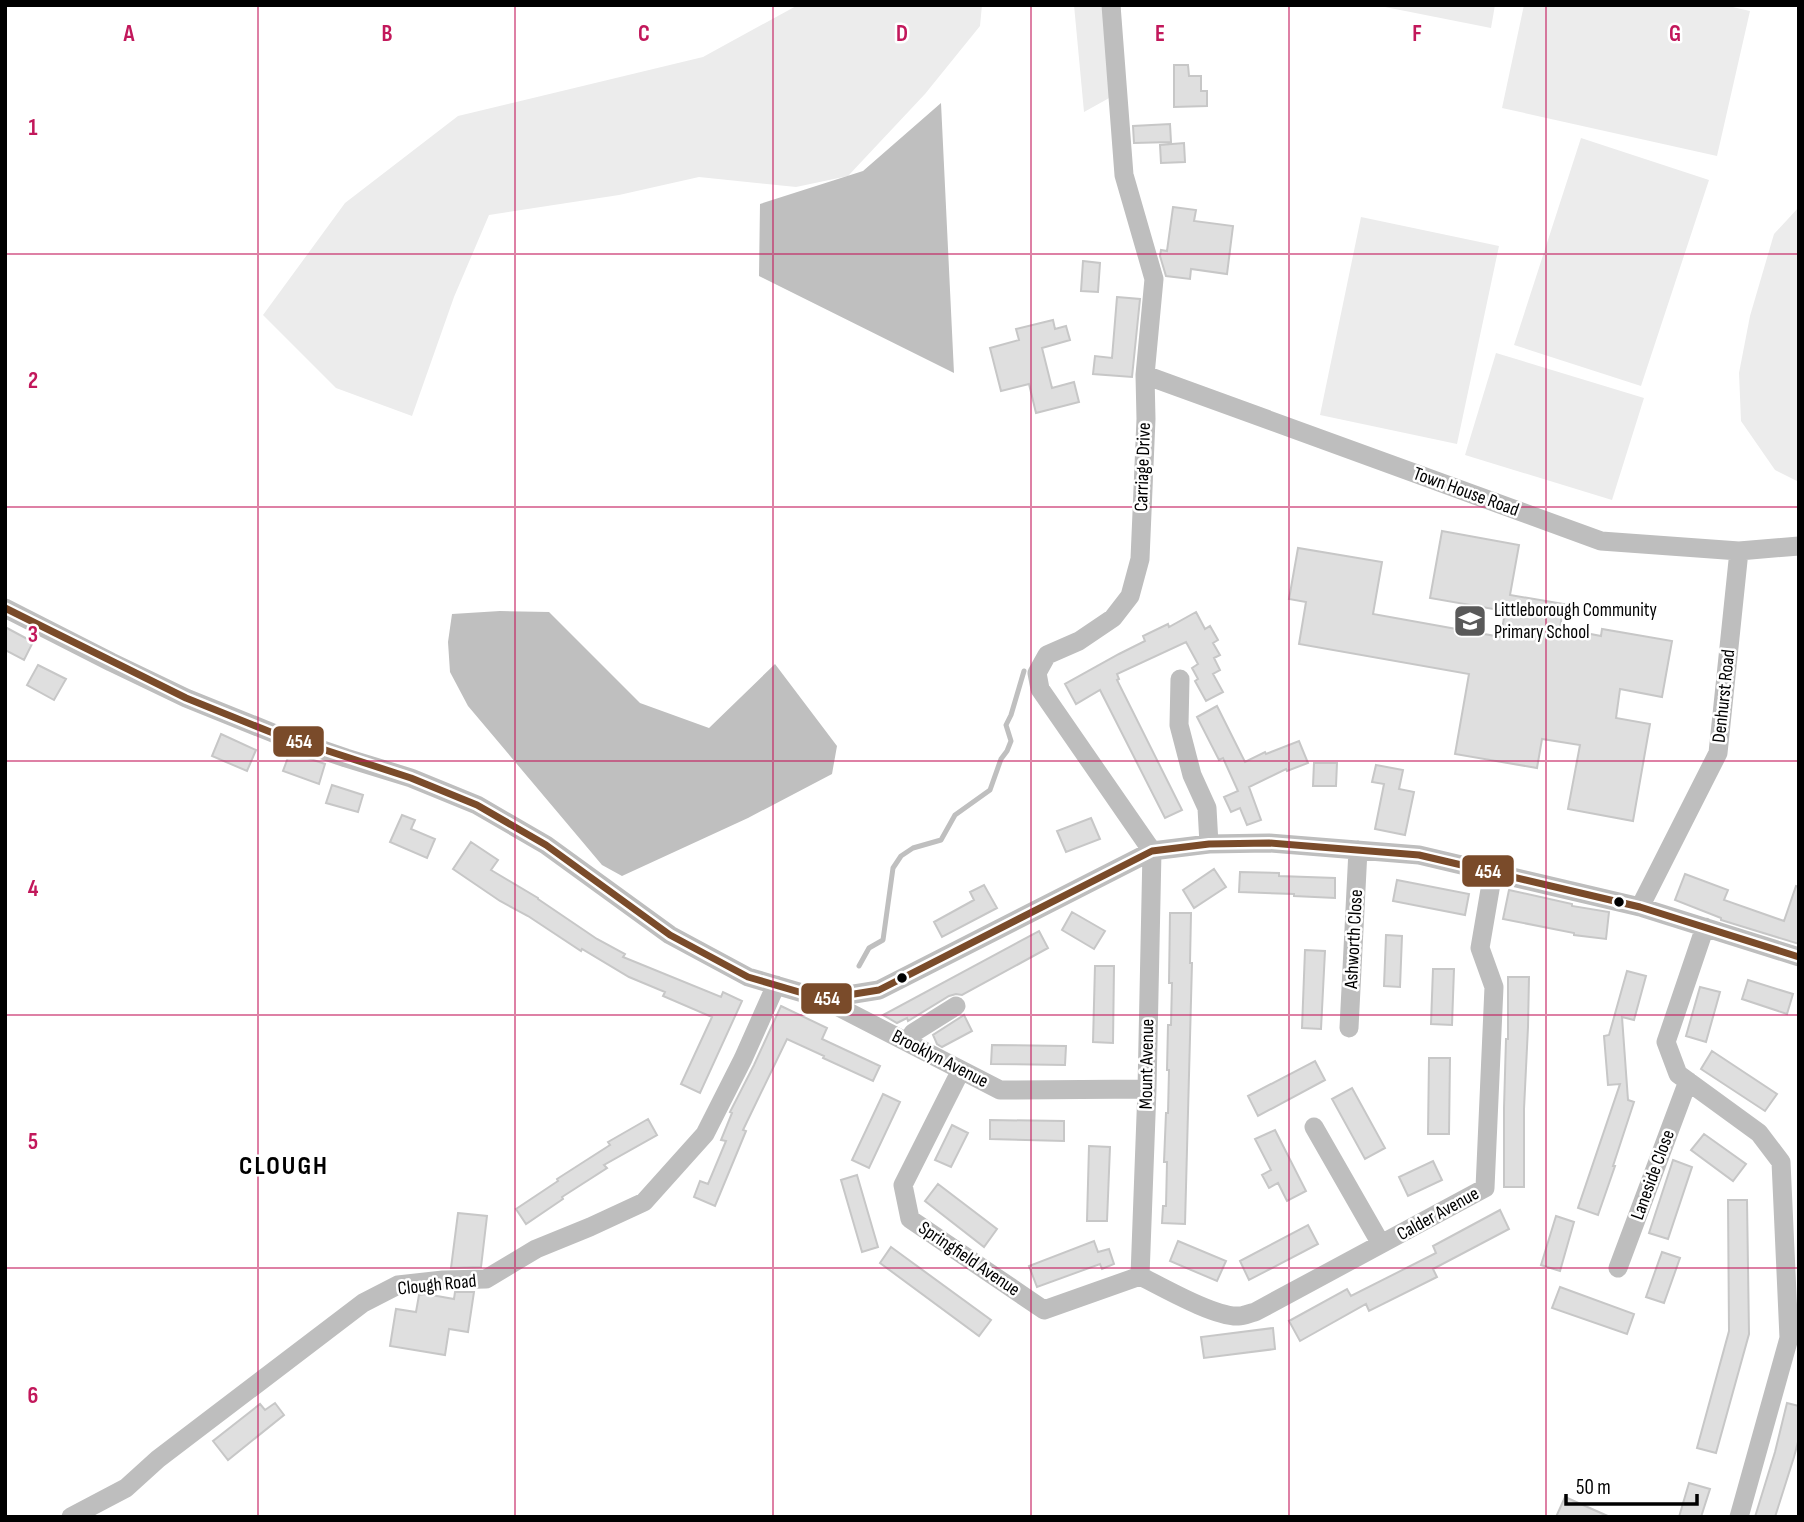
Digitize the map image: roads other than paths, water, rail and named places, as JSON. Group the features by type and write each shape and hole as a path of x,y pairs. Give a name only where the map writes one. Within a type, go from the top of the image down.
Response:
{"street":[{"name":"Carriage Drive","path":"1111,5 1124,175 1154,279 1145,375 1146,419 1140,559 1130,596 1113,618 1079,641 1047,655 1037,673 1040,690 1152,851"},
{"name":"Town House Road","path":"1145,375 1601,541 1739,551 1799,546"},
{"name":"Denhurst Road","path":"1640,907 1717,753 1739,551"},
{"name":"Brooklyn Avenue","path":"5,608 186,698 273,733 411,778 477,804 546,845 670,935 747,977 823,999 1000,1090 1147,1089"},
{"path":"1180,679 1179,725 1192,775 1207,808 1209,844"},
{"path":"823,999 879,990 1152,851 1209,844 1269,843 1419,855 1640,907 1799,957"},
{"name":"Ashworth Close","path":"1349,1028 1358,850"},
{"name":"Mount Avenue","path":"1140,1276 1152,851"},
{"name":"Calder Avenue","path":"1140,1276 1204,1307 1238,1317 1255,1312 1485,1188 1494,987 1480,948 1493,872"},
{"path":"1704,927 1666,1042 1678,1074 1759,1133 1781,1161 1789,1338 1739,1517"},
{"name":"Clough Road","path":"71,1517 126,1488 158,1459 363,1303 398,1285 486,1279 536,1249 644,1202 705,1134 776,985"},
{"path":"907,1042 913,1033 956,1006"},
{"name":"Springfield Avenue","path":"961,1070 903,1185 910,1219 1044,1310 1140,1276"},
{"name":"Laneside Close","path":"1618,1268 1688,1081"},
{"path":"1314,1127 1381,1244"}],"waterway":[{"path":"859,966 869,948 883,940 893,868 901,856 913,848 941,840 955,815 990,790 1001,759 1011,741 1006,725 1024,671"}],"place":[{"name":"Littleborough Community Primary School","path":"1470,621"}],"district":[{"name":"CLOUGH","path":"284,1166"}]}
